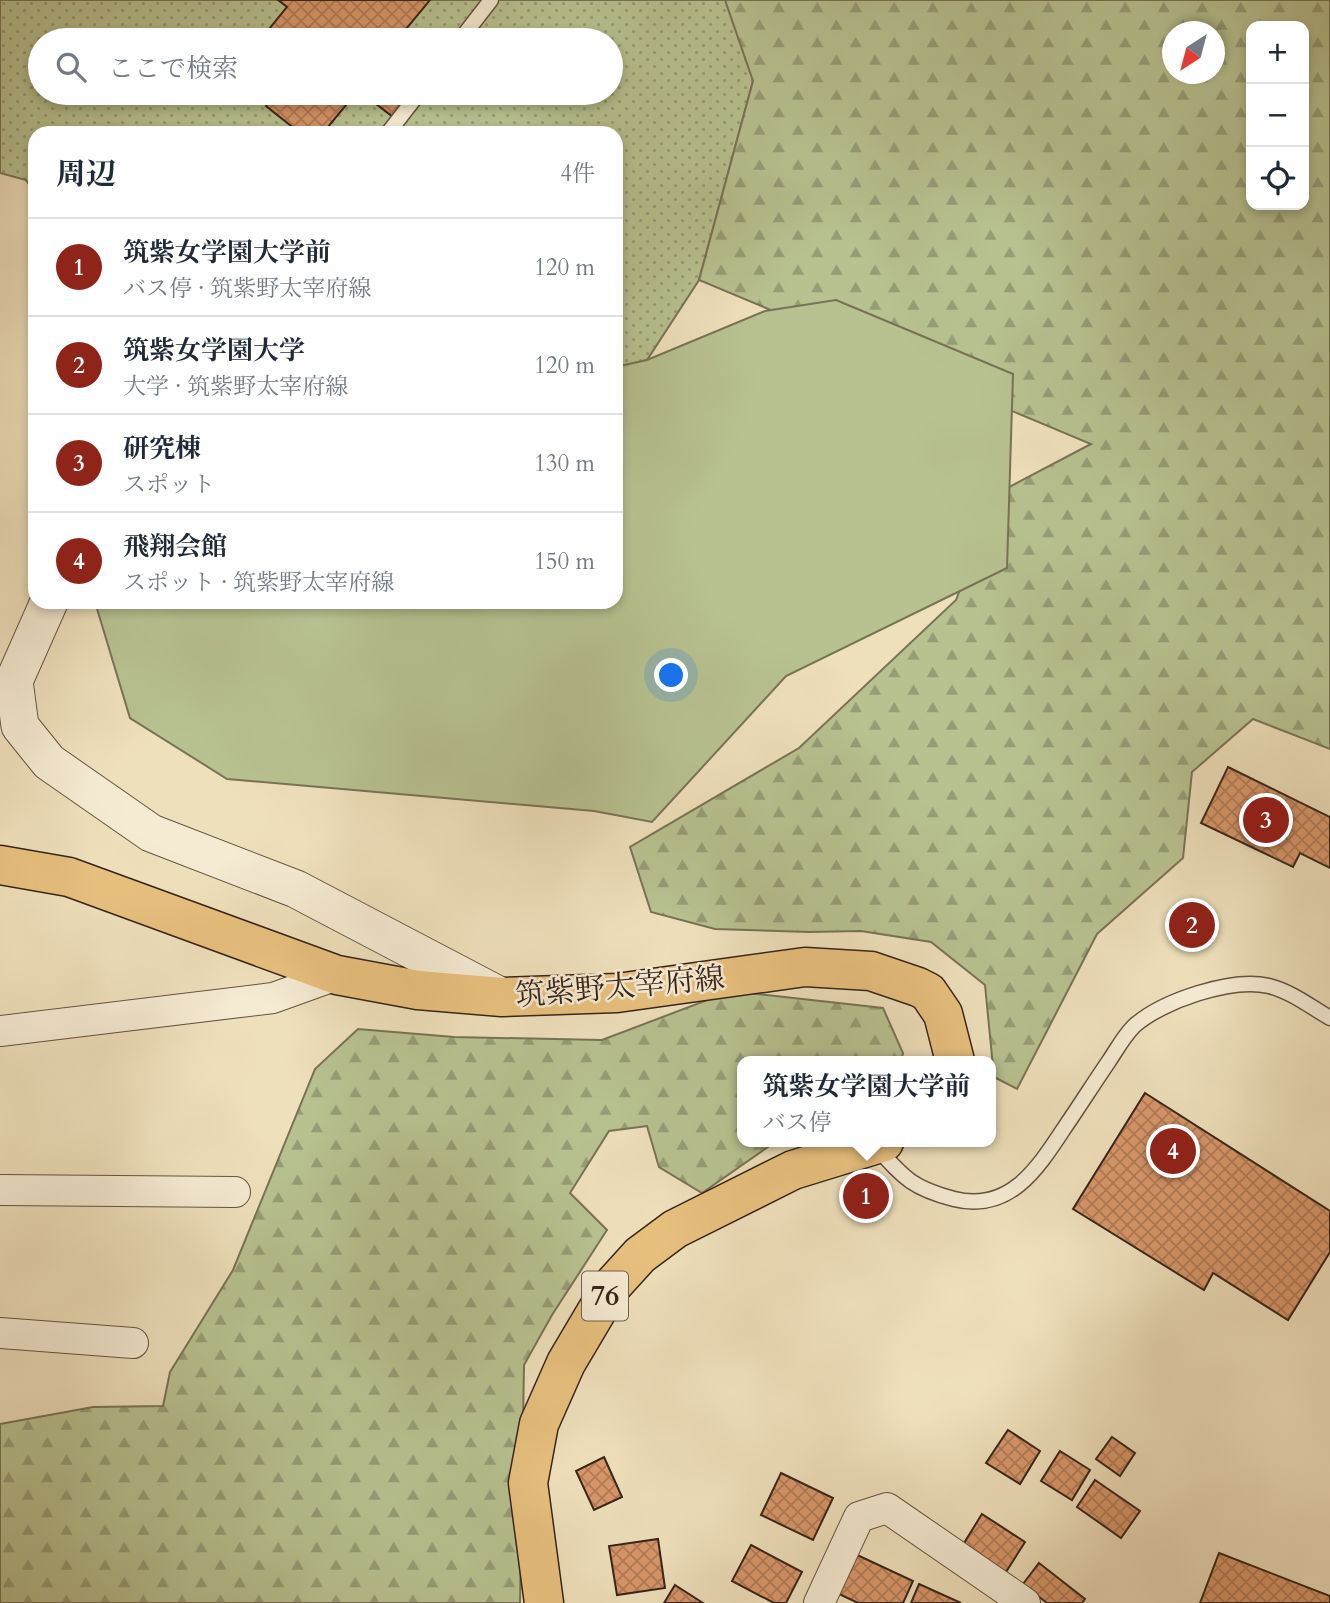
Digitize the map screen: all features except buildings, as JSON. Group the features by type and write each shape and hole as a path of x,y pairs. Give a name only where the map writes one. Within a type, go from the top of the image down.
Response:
{"main road":[{"name":"筑紫野太宰府線","path":"0,865 69,877 337,975 418,990 502,997 617,993 805,967 872,971 918,986 928,992 943,1014 954,1056"},
{"name":"76","path":"544,1603 528,1483 539,1424 566,1363 611,1287 640,1255 675,1230 793,1170 870,1147"}],"street":[{"path":"46,609 14,681 10,724 49,762 151,833 296,889 502,997"},
{"path":"0,1031 273,998 337,975"},
{"path":"0,1190 235,1192"},
{"path":"0,1333 133,1343"},
{"path":"819,1603 859,1517 887,1508 1014,1600"}],"lane":[{"path":"469,28 491,0"},
{"path":"393,126 410,105"},
{"path":"882,1147 906,1180 935,1194 964,1201 993,1199 1023,1183 1041,1163 1128,1033 1156,1012 1216,988 1257,984 1276,988 1330,1018"}],"green space":[{"path":"0,0 738,0 753,81 699,280 647,360 623,365 623,126 28,126 28,183 0,173"},
{"path":"725,0 1330,0 1330,749 1253,719 1192,772 1183,858 1097,934 1017,1089 996,1078 996,1056 992,1056 985,985 931,942 861,931 715,929 651,912 630,847 799,748 956,600 996,494 1091,444 699,280 753,81"},
{"path":"836,300 1013,374 1007,568 786,676 652,822 594,811 227,779 130,718 97,609 623,609 623,365 647,360 765,311"},
{"path":"731,991 883,1008 903,1053 902,1056 737,1056 737,1147 768,1147 702,1193 659,1167 647,1126 609,1131 570,1193 607,1230 552,1315 524,1365 520,1603 0,1603 0,1424 93,1407 163,1406 170,1372 233,1270 315,1069 358,1029 454,1037 602,1040"}],"place":[{"name":"研究棟","path":"1266,820"},
{"name":"筑紫女学園大学","path":"1192,925"},
{"name":"飛翔会館","path":"1173,1151"},
{"name":"筑紫女学園大学前","path":"866,1196"}]}
